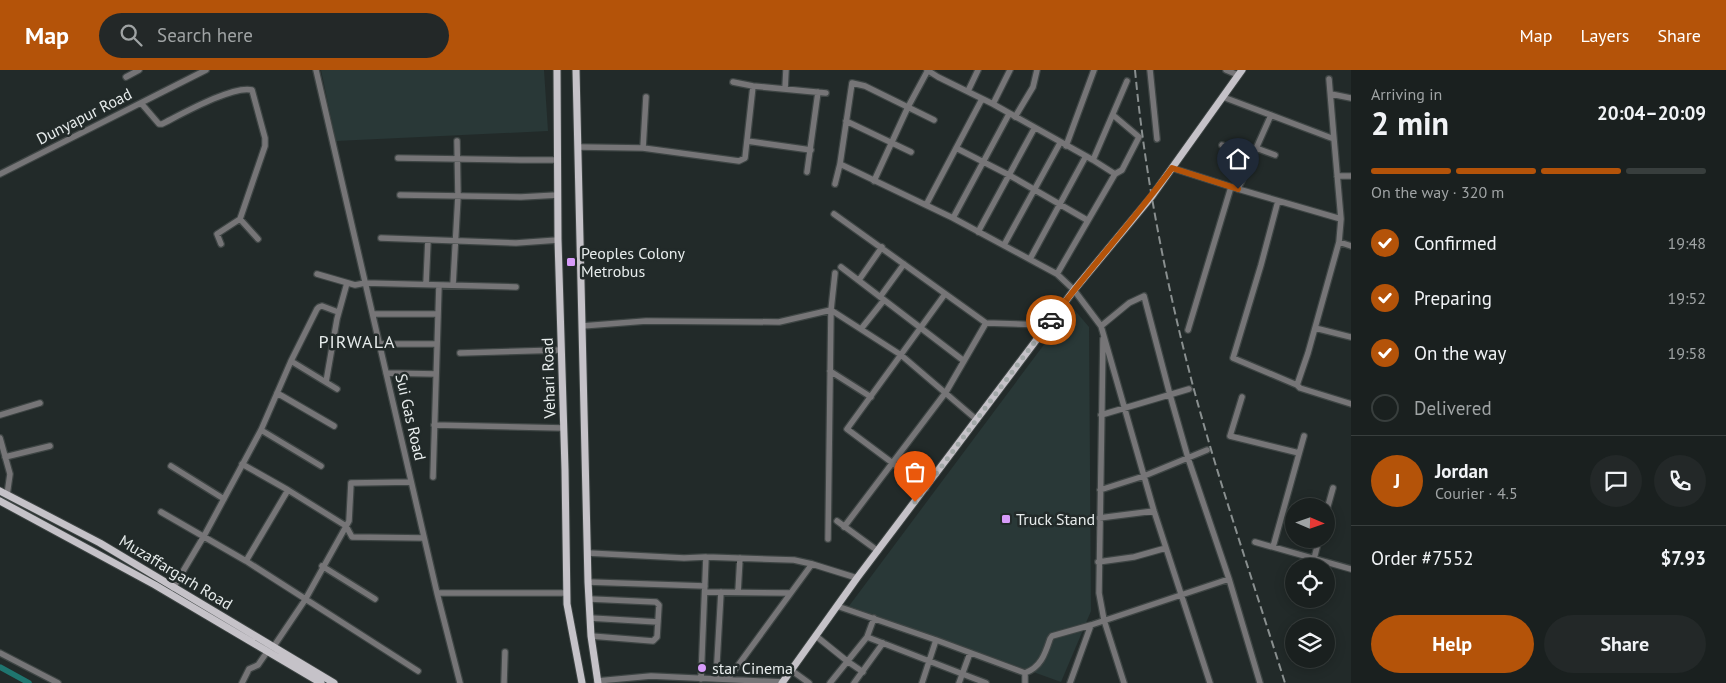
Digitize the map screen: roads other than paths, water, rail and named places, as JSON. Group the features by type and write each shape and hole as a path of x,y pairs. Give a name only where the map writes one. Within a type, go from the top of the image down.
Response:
{"main road":[{"name":"Vehari Road","path":"557,70 558,240 566,604 582,683"},
{"path":"576,70 588,582 591,636 598,682"},
{"path":"782,682 1074,290 1152,196 1240,72"},
{"name":"Muzaffargarh Road","path":"4,493 100,543 334,683"},
{"path":"0,501 155,585 321,683"}],"street":[{"path":"126,76 139,70"},
{"name":"Dunyapur Road","path":"0,174 206,70"},
{"name":"Sui Gas Road","path":"316,70 424,538 460,683"},
{"path":"785,89 786,70"},
{"path":"874,181 908,107 928,70 1086,156 1114,174"},
{"path":"938,77 942,70"},
{"path":"968,91 978,70"},
{"path":"993,104 1010,70"},
{"path":"953,218 982,162 1033,87 1036,70"},
{"path":"1004,245 1034,190 1063,145 1094,70"},
{"path":"1150,70 1157,139"},
{"path":"1226,70 1240,72"},
{"path":"1297,385 1339,242 1341,218 1329,79"},
{"path":"1093,160 1127,81"},
{"path":"733,82 753,86 826,93"},
{"path":"835,184 840,164 852,83 865,86 934,120"},
{"path":"579,147 643,148 739,161 745,158 753,86"},
{"path":"141,103 159,124 162,124 224,95 248,89 252,90 265,138 265,146 240,219 218,232 217,236 221,244"},
{"path":"807,172 818,92"},
{"path":"1331,94 1351,98"},
{"path":"643,148 646,97"},
{"path":"1222,97 1334,139"},
{"path":"926,205 982,99"},
{"path":"1057,274 1114,174 1122,170 1138,137 1113,115"},
{"path":"1238,189 1271,115"},
{"path":"846,121 911,152"},
{"path":"978,232 1034,128"},
{"path":"453,285 458,196 457,141"},
{"path":"746,141 811,150"},
{"path":"1222,145 1253,155"},
{"path":"956,148 1009,175 1087,220"},
{"path":"1256,148 1275,155"},
{"path":"1030,259 1086,156"},
{"path":"398,158 558,160"},
{"path":"840,164 953,218 1057,274 1074,290 1102,329 1123,408 1154,511 1210,683"},
{"path":"1172,168 1278,201 1341,218"},
{"path":"1338,176 1351,176"},
{"path":"1188,330 1231,187"},
{"path":"400,195 521,197 558,195"},
{"path":"1278,201 1233,358 1297,385 1300,388 1351,404"},
{"path":"834,214 986,323 1048,325"},
{"path":"240,219 258,239"},
{"path":"381,238 516,243 558,240"},
{"path":"426,284 428,240"},
{"path":"1339,242 1351,246"},
{"path":"859,280 882,248"},
{"path":"861,329 904,264"},
{"path":"841,267 964,361"},
{"path":"316,274 355,285 365,282 516,287"},
{"path":"828,539 831,310 835,274"},
{"path":"326,382 338,312 347,282"},
{"path":"433,477 439,285"},
{"path":"926,488 848,429 945,294"},
{"path":"1124,683 1104,620 1099,593 1102,329 1129,303 1144,296 1188,458 1229,579 1260,683"},
{"path":"173,588 204,536 261,430 291,361 319,306 338,312"},
{"path":"582,326 646,321 779,322 831,310 901,354 977,420"},
{"path":"373,314 438,314"},
{"path":"844,527 946,392 986,323"},
{"path":"1315,328 1351,337"},
{"path":"380,344 437,344"},
{"path":"460,353 561,350"},
{"path":"291,361 337,388"},
{"path":"830,371 871,397"},
{"path":"386,373 436,374"},
{"path":"1101,414 1189,389"},
{"path":"277,393 334,426"},
{"path":"1242,397 1230,436 1300,453"},
{"path":"0,415 40,403"},
{"path":"434,425 563,428"},
{"path":"261,430 321,466"},
{"path":"1273,547 1304,436"},
{"path":"0,438 10,474 4,493"},
{"path":"5,457 50,446"},
{"path":"1100,490 1144,476 1207,450"},
{"path":"242,464 346,526 352,537 424,538"},
{"path":"171,466 224,499"},
{"path":"274,646 305,600 322,566 349,521 351,483 411,482"},
{"path":"1330,498 1333,488"},
{"path":"246,560 288,490"},
{"path":"1099,518 1154,511"},
{"path":"161,512 246,560 305,600 418,670"},
{"path":"837,522 878,551"},
{"path":"1255,542 1314,558 1317,548"},
{"path":"1098,562 1134,557 1166,548"},
{"path":"588,553 684,558 794,560 858,578"},
{"path":"700,679 706,557"},
{"path":"738,592 740,558"},
{"path":"728,679 812,564"},
{"path":"1335,564 1351,569"},
{"path":"322,566 375,599"},
{"path":"838,606 1025,673 1040,664 1052,636 1229,579"},
{"path":"588,582 705,589 721,592 790,593"},
{"path":"716,679 721,592"},
{"path":"437,593 566,593"},
{"path":"590,599 656,602 659,605 657,637 653,641 591,636"},
{"path":"590,618 658,622"},
{"path":"830,683 867,637 874,618"},
{"path":"1070,683 1091,625"},
{"path":"816,636 863,672"},
{"path":"867,637 986,683"},
{"path":"922,683 936,640"},
{"path":"854,683 883,643"},
{"path":"242,683 249,669 258,665 267,652"},
{"path":"504,683 505,652"},
{"path":"0,653 58,683"},
{"path":"959,683 970,653"},
{"path":"791,670 809,683"},
{"path":"1025,673 1025,683"},
{"path":"598,682 651,676 689,680 728,679 782,682"}],"waterway":[{"path":"0,667 29,683"}],"railway":[{"path":"1135,70 1144,150 1165,269 1183,347 1214,461 1285,683"}],"place":[{"name":"Peoples Colony Metrobus","path":"571,262"},
{"name":"Truck Stand","path":"1006,519"},
{"name":"star Cinema","path":"702,668"}],"district":[{"name":"PIRWALA","path":"357,341"}]}
